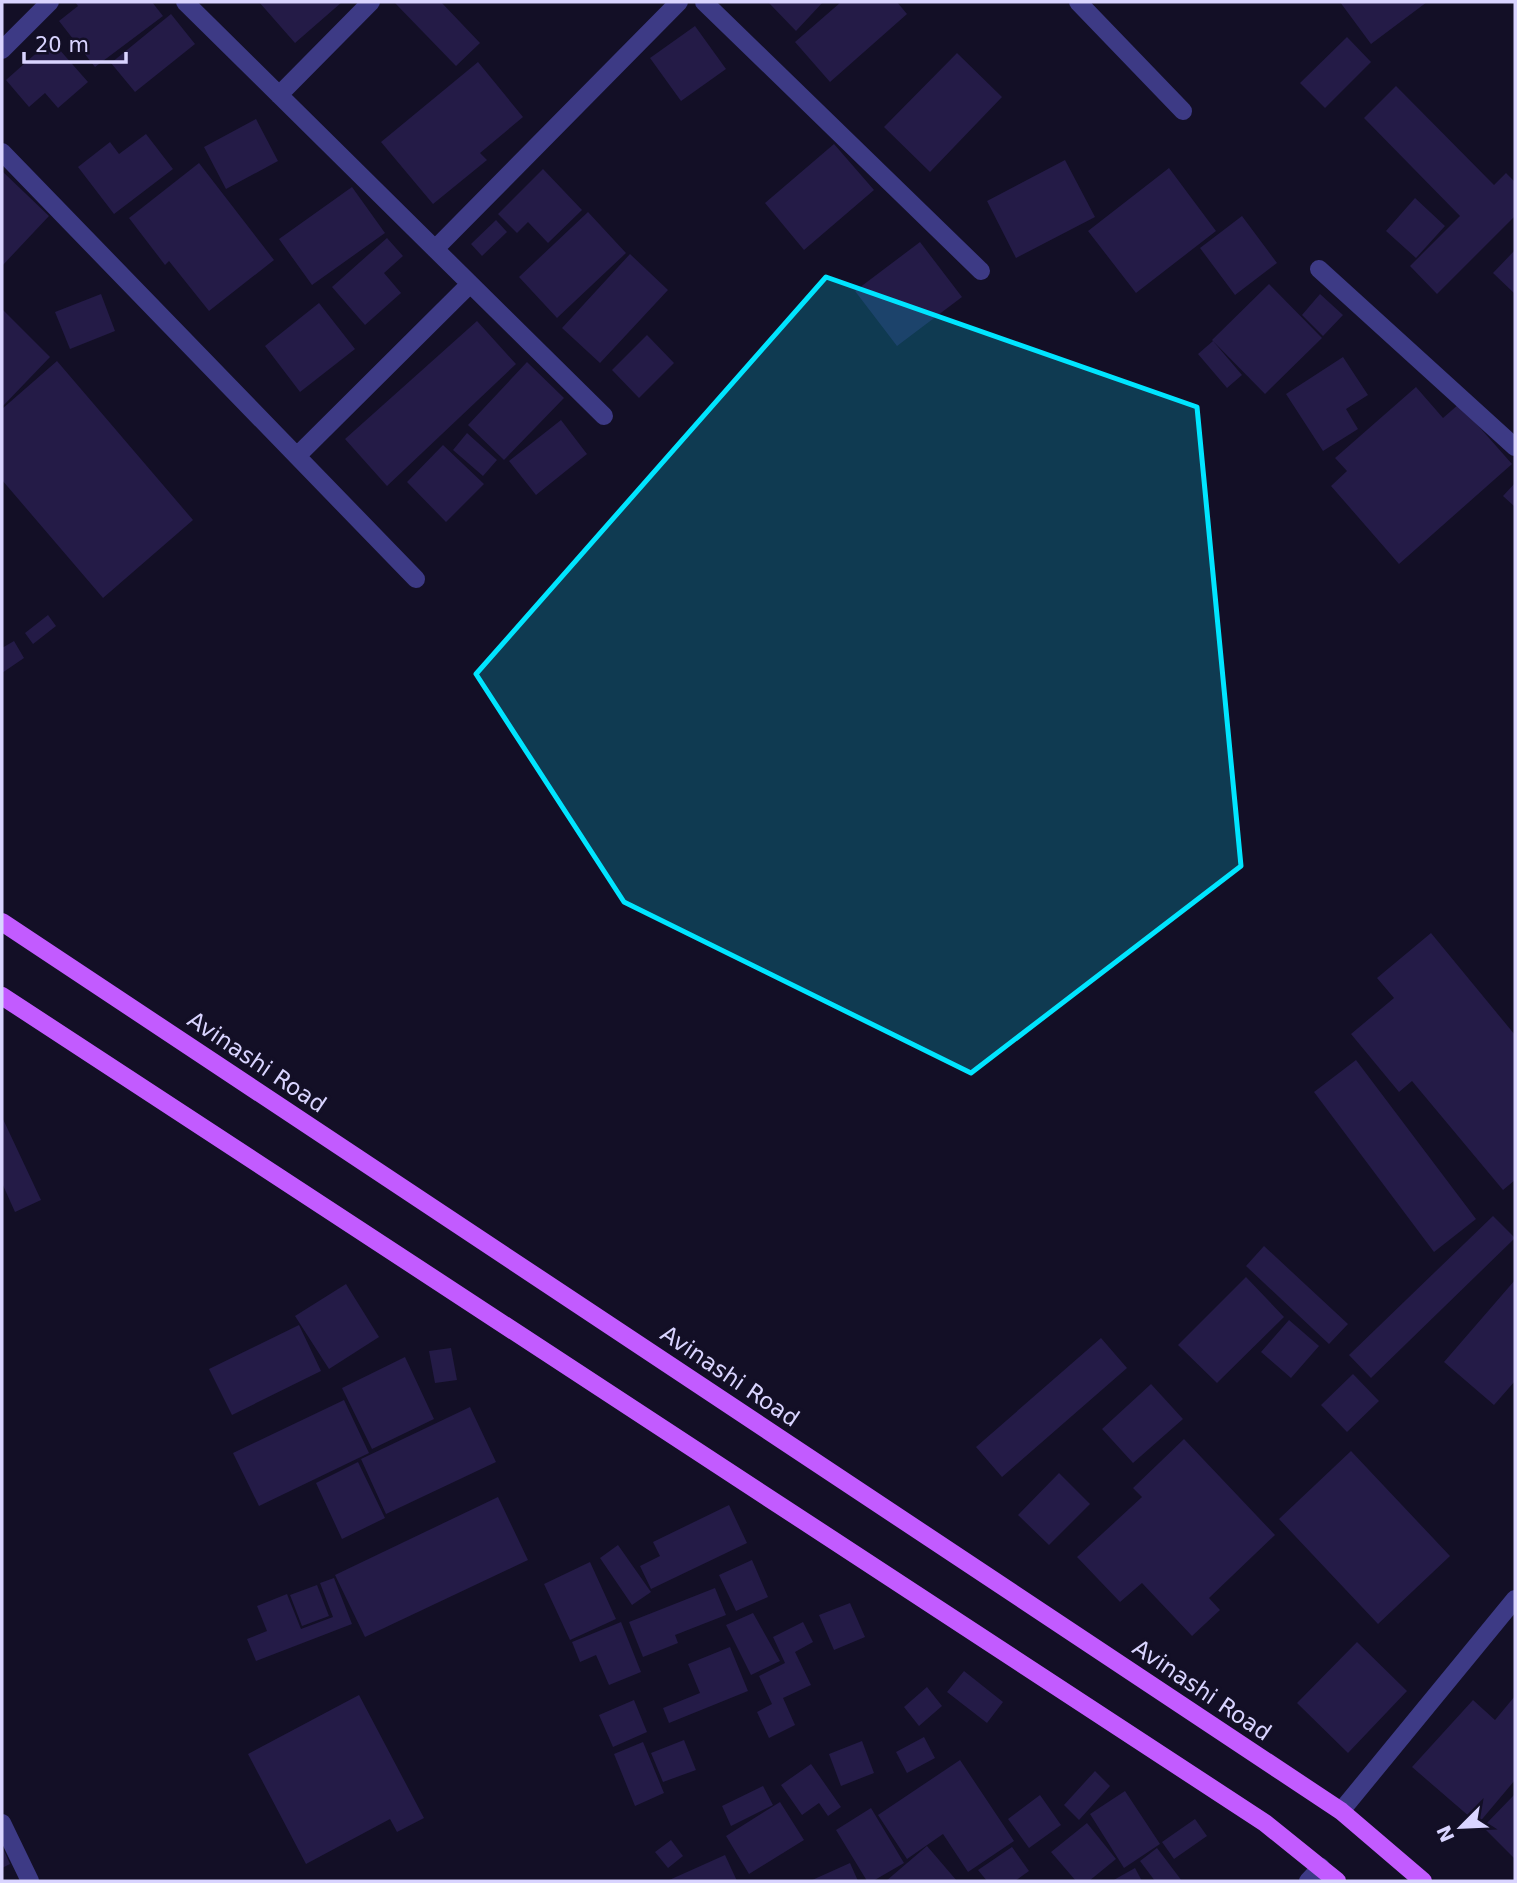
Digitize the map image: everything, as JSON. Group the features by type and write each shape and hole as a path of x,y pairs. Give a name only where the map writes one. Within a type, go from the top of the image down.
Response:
{"main road":[{"name":"Avinashi Road","path":"2,922 1340,1811 1423,1881"},
{"path":"2,996 1265,1823 1337,1881"}],"street":[{"path":"2,50 50,2"},
{"path":"185,2 604,416"},
{"path":"279,95 371,2"},
{"path":"435,249 679,2"},
{"path":"704,2 981,271"},
{"path":"1078,2 1183,111"},
{"path":"2,152 416,579"},
{"path":"1319,269 1515,447"},
{"path":"297,456 470,284"},
{"path":"1340,1811 1515,1599"},
{"path":"2,1823 30,1881"},
{"path":"1308,1881 1321,1867"}],"highlighted area":[{"path":"826,277 1197,407 1241,866 971,1073 624,902 476,674"}],"building":[{"path":"75,2 152,2 163,16 95,67 59,21 78,6"},
{"path":"259,2 342,2 295,43"},
{"path":"394,2 441,2 480,43 456,66"},
{"path":"768,2 823,2 796,31"},
{"path":"841,2 897,2 907,14 830,82 795,42"},
{"path":"1340,2 1427,2 1371,44"},
{"path":"171,14 195,44 135,92 111,63"},
{"path":"695,26 726,69 681,101 650,58"},
{"path":"1347,37 1371,62 1325,108 1300,83"},
{"path":"51,40 88,82 58,108 45,93 29,107 6,80"},
{"path":"957,53 1002,97 930,172 884,127"},
{"path":"478,62 523,117 480,153 487,160 433,204 381,142"},
{"path":"1396,86 1494,185 1506,173 1515,182 1515,216 1437,294 1410,266 1460,216 1364,118"},
{"path":"256,119 278,161 226,189 204,147"},
{"path":"146,134 173,169 114,214 78,167 110,142 119,154"},
{"path":"834,144 874,190 804,250 765,203"},
{"path":"1065,160 1095,217 1016,258 987,201"},
{"path":"199,163 274,260 209,311 169,261 165,265 129,218"},
{"path":"1169,168 1216,231 1136,293 1088,231"},
{"path":"543,169 582,210 548,243 528,222 517,233 498,214"},
{"path":"2,171 49,216 2,266"},
{"path":"352,187 385,233 312,285 279,239"},
{"path":"1415,198 1445,226 1416,258 1386,231"},
{"path":"588,212 626,253 557,318 519,277"},
{"path":"1242,216 1277,263 1235,295 1200,248"},
{"path":"496,220 507,232 482,256 471,244"},
{"path":"387,238 403,256 384,273 401,293 365,325 332,287"},
{"path":"920,242 962,297 897,346 855,291"},
{"path":"1515,250 1515,294 1493,273"},
{"path":"630,254 668,290 600,363 562,328"},
{"path":"1269,284 1322,338 1265,394 1212,340"},
{"path":"101,294 115,331 70,349 55,312"},
{"path":"1320,294 1343,315 1323,336 1302,315"},
{"path":"319,303 355,349 300,392 265,346"},
{"path":"2,309 50,357 2,407"},
{"path":"477,321 516,364 387,486 345,439"},
{"path":"647,335 674,363 639,398 612,370"},
{"path":"1213,341 1242,375 1227,388 1198,354"},
{"path":"1343,357 1368,395 1346,409 1358,429 1323,451 1286,394"},
{"path":"57,361 193,520 103,598 2,480 2,409"},
{"path":"527,362 564,398 504,460 468,425"},
{"path":"1416,387 1443,418 1459,404 1512,464 1399,564 1331,486 1347,471 1335,458"},
{"path":"561,420 587,454 536,495 509,461"},
{"path":"467,433 497,460 483,476 453,450"},
{"path":"443,445 484,484 446,522 407,482"},
{"path":"1515,483 1515,507 1503,496"},
{"path":"48,615 56,626 33,644 25,633"},
{"path":"14,641 24,658 2,673 2,648"},
{"path":"1431,933 1515,1035 1515,1180 1503,1190 1412,1081 1399,1092 1351,1034 1394,998 1377,978"},
{"path":"1356,1060 1476,1219 1434,1252 1314,1092"},
{"path":"2,1117 41,1200 15,1212 2,1183"},
{"path":"1493,1216 1515,1238 1371,1378 1349,1355"},
{"path":"1264,1246 1348,1324 1329,1344 1246,1266"},
{"path":"1246,1277 1284,1317 1217,1383 1178,1345"},
{"path":"1515,1280 1515,1381 1494,1405 1444,1362"},
{"path":"346,1284 379,1337 329,1369 295,1316"},
{"path":"1289,1320 1319,1346 1291,1378 1261,1352"},
{"path":"299,1325 321,1371 232,1415 209,1369"},
{"path":"1101,1338 1127,1368 1002,1477 976,1447"},
{"path":"451,1348 457,1380 435,1383 429,1351"},
{"path":"405,1357 434,1419 372,1449 342,1388"},
{"path":"1353,1374 1379,1401 1347,1432 1321,1405"},
{"path":"1151,1384 1183,1419 1133,1463 1102,1429"},
{"path":"344,1400 369,1453 259,1506 233,1453"},
{"path":"470,1407 496,1462 386,1514 361,1459"},
{"path":"1184,1439 1275,1535 1209,1598 1220,1610 1192,1636 1142,1583 1120,1602 1077,1557 1142,1497 1133,1488"},
{"path":"1351,1451 1450,1556 1378,1624 1279,1519"},
{"path":"358,1462 385,1518 342,1539 316,1483"},
{"path":"1059,1473 1090,1504 1049,1545 1018,1515"},
{"path":"498,1497 528,1560 365,1637 335,1575"},
{"path":"729,1505 747,1543 651,1589 640,1566 660,1556 653,1542"},
{"path":"618,1545 651,1592 632,1605 600,1558"},
{"path":"752,1560 768,1597 736,1611 719,1575"},
{"path":"590,1562 616,1619 570,1640 544,1584"},
{"path":"334,1578 352,1624 256,1661 247,1639 267,1631 257,1606 287,1594 301,1629 333,1617 320,1583"},
{"path":"317,1585 329,1616 302,1626 290,1595"},
{"path":"715,1588 726,1615 675,1635 678,1643 643,1657 629,1622"},
{"path":"850,1603 865,1637 834,1650 819,1615"},
{"path":"753,1613 780,1661 751,1675 726,1625"},
{"path":"621,1622 641,1672 609,1685 596,1655 580,1662 572,1642"},
{"path":"803,1622 813,1642 795,1652 811,1685 783,1698 795,1725 769,1738 757,1712 772,1704 759,1676 785,1663 773,1637"},
{"path":"1357,1642 1407,1691 1348,1753 1297,1703"},
{"path":"730,1647 748,1691 669,1723 663,1708 700,1693 688,1664"},
{"path":"964,1671 1003,1702 987,1723 947,1692"},
{"path":"927,1687 942,1706 919,1726 904,1707"},
{"path":"359,1695 424,1818 397,1832 390,1819 306,1864 248,1754"},
{"path":"1515,1696 1515,1780 1478,1824 1412,1767 1473,1700 1495,1720"},
{"path":"634,1700 647,1732 613,1747 599,1715"},
{"path":"924,1737 935,1758 907,1773 896,1752"},
{"path":"684,1740 696,1770 663,1782 651,1753"},
{"path":"862,1741 874,1773 841,1786 829,1754"},
{"path":"643,1742 664,1793 635,1806 614,1754"},
{"path":"960,1760 1014,1841 968,1872 943,1834 907,1859 878,1815"},
{"path":"811,1764 841,1807 828,1816 819,1803 802,1815 781,1785"},
{"path":"1095,1771 1110,1786 1079,1820 1064,1805"},
{"path":"763,1786 773,1805 731,1826 722,1806"},
{"path":"1125,1791 1160,1844 1124,1868 1090,1814"},
{"path":"1515,1794 1515,1859 1483,1827"},
{"path":"1040,1795 1061,1825 1029,1848 1008,1819"},
{"path":"780,1802 804,1840 749,1874 726,1836"},
{"path":"871,1808 904,1863 873,1881 867,1881 836,1830"},
{"path":"1195,1819 1207,1836 1174,1859 1162,1842"},
{"path":"1087,1823 1116,1859 1089,1881 1076,1881 1051,1852"},
{"path":"671,1840 683,1856 668,1868 655,1852"},
{"path":"2,1846 10,1864 2,1868"},
{"path":"927,1846 957,1881 886,1881"},
{"path":"1012,1847 1029,1871 1015,1881 987,1881 978,1870"},
{"path":"1157,1848 1182,1881 1155,1881 1140,1861"},
{"path":"725,1855 737,1881 667,1881"},
{"path":"850,1863 858,1881 810,1881"},
{"path":"1135,1868 1142,1881 1112,1881"}]}
